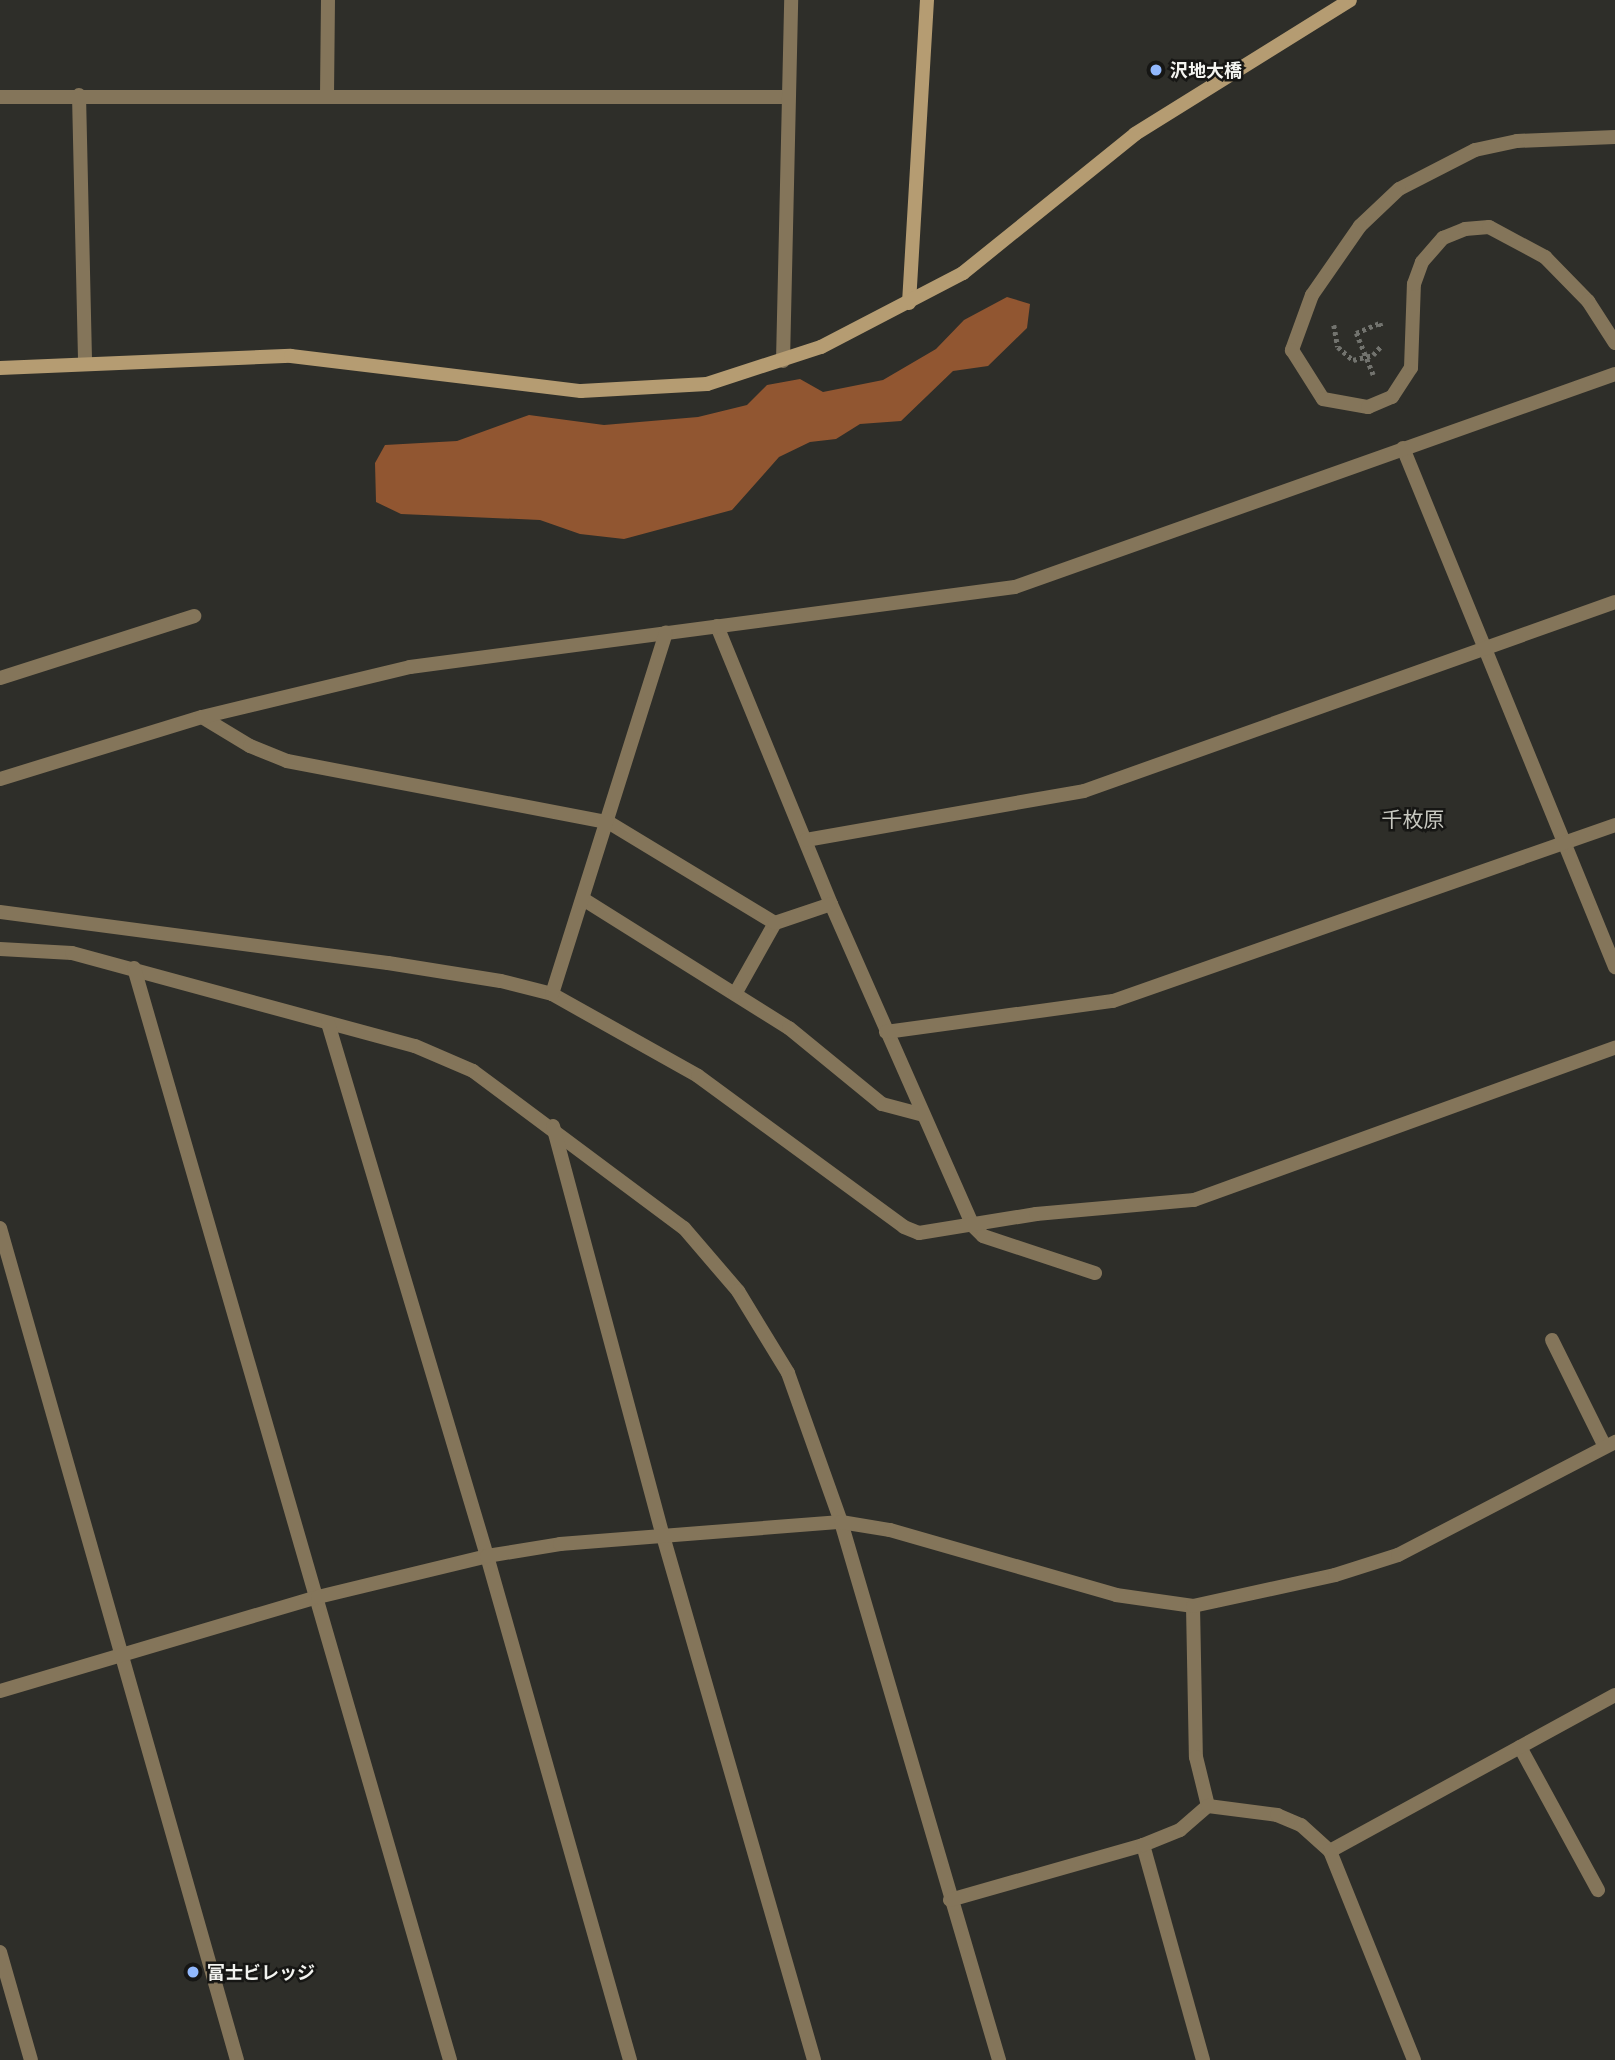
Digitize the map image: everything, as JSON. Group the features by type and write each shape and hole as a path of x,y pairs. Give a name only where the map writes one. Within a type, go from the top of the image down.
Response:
{"street":[{"path":"327,95 328,0"},
{"path":"783,361 786,97 791,0"},
{"path":"909,303 912,199 928,0"},
{"path":"0,368 85,362 291,356 594,391 707,384 783,361 909,303 963,273 1135,134 1350,0"},
{"path":"79,94 85,362"},
{"path":"0,97 79,94 786,97"},
{"path":"1615,137 1517,141 1475,150 1399,188 1360,226 1318,286 1296,329 1292,350 1323,399 1368,407 1392,397 1411,368 1414,284 1422,262 1443,238 1465,229 1489,227 1545,257 1588,301 1615,343"},
{"path":"0,779 202,717 410,667 1015,587 1615,374"},
{"path":"1403,448 1482,647 1615,967"},
{"path":"806,840 1084,791 1482,647 1615,602"},
{"path":"0,678 194,616"},
{"path":"717,626 831,904 973,1226 983,1236 1095,1273"},
{"path":"552,994 666,633"},
{"path":"202,717 250,746 287,761 608,822 775,923"},
{"path":"886,1032 1113,1001 1615,825"},
{"path":"583,899 789,1028 882,1104 924,1115"},
{"path":"735,994 775,923 831,904"},
{"path":"0,912 387,963 500,981 552,994 698,1076 904,1227 919,1233 973,1226 1036,1213 1194,1200 1615,1048"},
{"path":"0,949 72,953 415,1046 473,1071 553,1126 684,1228 738,1291 788,1373 841,1522 999,2060"},
{"path":"134,968 450,2060"},
{"path":"328,1023 487,1556 630,2060"},
{"path":"553,1126 663,1536 814,2060"},
{"path":"0,1228 237,2060"},
{"path":"0,1692 317,1597 487,1556 663,1536 841,1522 890,1530 1116,1595 1193,1606 1335,1575 1398,1555 1610,1444 1552,1340"},
{"path":"1193,1606 1196,1757 1209,1806"},
{"path":"1330,1851 1615,1695"},
{"path":"1520,1747 1598,1890"},
{"path":"950,1900 1143,1846 1180,1830 1209,1806 1278,1815 1301,1825 1330,1851 1414,2060"},
{"path":"1143,1846 1203,2060"},
{"path":"0,1952 31,2060"}],"path":[{"path":"1335,315 1335,341 1353,360 1380,350 1380,323 1356,333"}],"shaded area":[{"path":"1007,297 1030,304 1027,328 988,366 953,371 901,421 860,424 836,439 810,442 779,457 732,510 624,539 580,534 540,520 401,514 376,502 375,463 385,445 457,441 529,415 604,425 698,417 747,405 767,385 800,379 823,392 883,380 936,349 964,320"}],"place":[{"name":"沢地大橋","path":"1156,70"},
{"name":"富士ビレッジ","path":"193,1972"}],"district":[{"name":"千枚原","path":"1413,819"}]}
